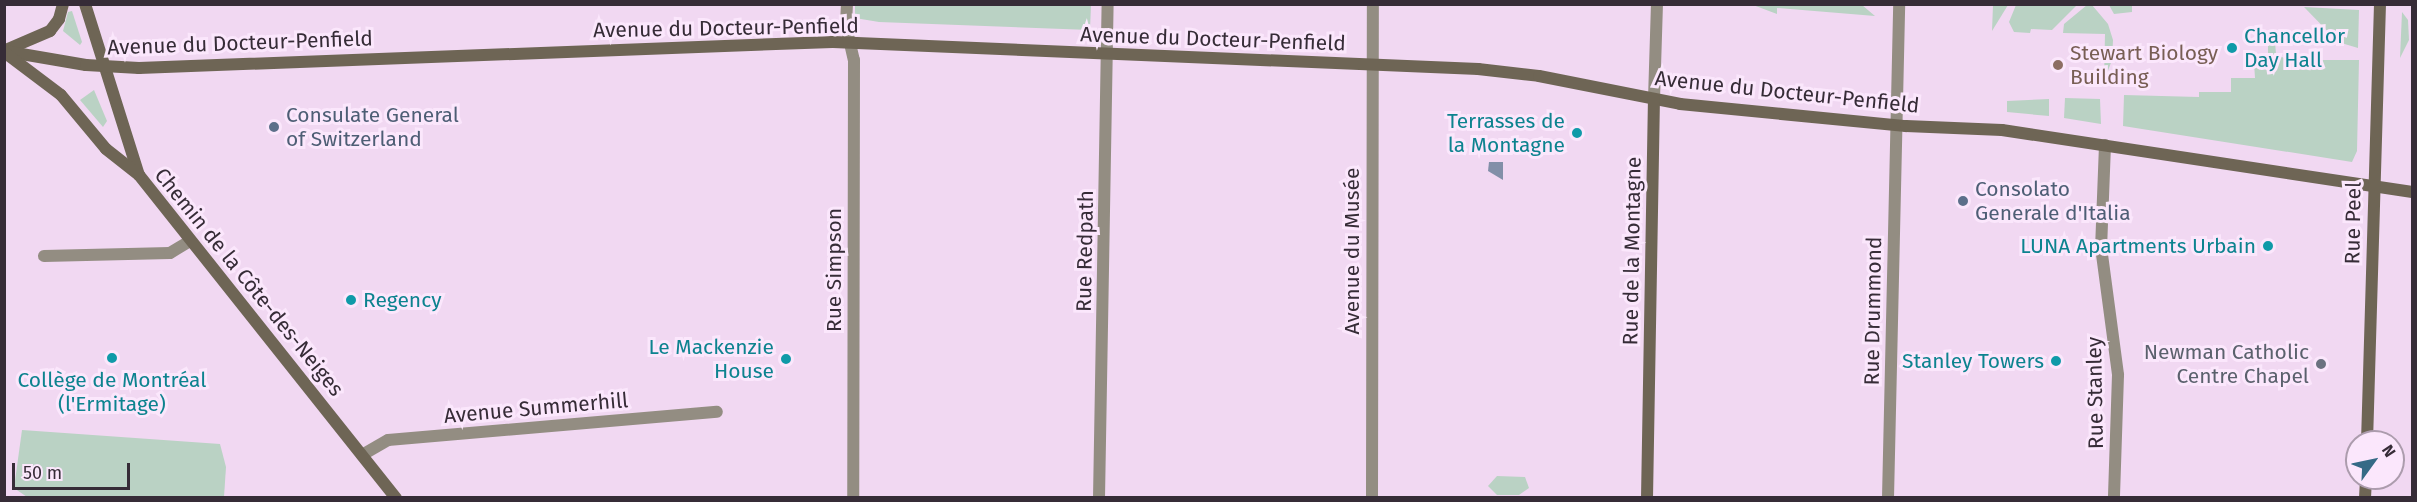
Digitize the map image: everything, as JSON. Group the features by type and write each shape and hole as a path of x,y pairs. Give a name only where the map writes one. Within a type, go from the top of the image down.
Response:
{"main road":[{"path":"63,4 59,19 50,32 4,51 66,100 106,149 139,175"},
{"name":"Chemin de la Côte-des-Neiges","path":"85,4 107,67 139,175 396,498"},
{"name":"Rue Peel","path":"2367,430 2380,4"},
{"name":"Avenue du Docteur-Penfield","path":"4,51 107,67 851,44 1373,64 1516,72 1654,99 1896,125 2002,130 2374,184 2412,192"},
{"name":"Rue de la Montagne","path":"1647,498 1654,99"}],"street":[{"name":"Rue Simpson","path":"847,4 854,60 853,498"},
{"name":"Rue Redpath","path":"1099,498 1108,4"},
{"name":"Avenue du Musée","path":"1372,498 1373,4"},
{"name":"Rue de la Montagne","path":"1654,99 1657,4"},
{"name":"Rue Drummond","path":"1888,498 1899,4"},
{"name":"Rue Stanley","path":"2105,145 2101,247 2118,375 2114,498"},
{"path":"44,256 170,253 190,241"},
{"name":"Avenue Summerhill","path":"362,455 388,440 717,412"}],"green space":[{"path":"2016,4 2077,5 2052,30 2031,29 2030,33 2014,32 2009,22"},
{"path":"855,5 1091,5 1090,30 879,22 855,18"},
{"path":"1753,5 1862,5 1875,16 1777,8 1777,14"},
{"path":"1993,5 2008,5 1992,31"},
{"path":"2087,5 2092,5 2108,24 2113,40 2112,60 2104,81 2105,34 2063,33 2064,24"},
{"path":"2109,5 2132,5 2132,12 2114,14"},
{"path":"2304,7 2359,10 2358,48 2338,42"},
{"path":"72,11 82,42 80,45 63,31 68,12"},
{"path":"2402,12 2408,20 2409,40 2400,58"},
{"path":"2268,42 2275,42 2276,54 2288,60 2359,60 2357,151 2352,162 2123,126 2124,95 2199,97 2199,92 2231,92 2231,78 2255,78 2254,63 2268,56"},
{"path":"94,90 107,121 103,127 80,100"},
{"path":"2065,98 2100,99 2101,124 2064,118"},
{"path":"2049,99 2049,116 2007,112 2007,101"},
{"path":"22,430 220,444 226,467 224,497 27,497 14,488"},
{"path":"1497,476 1525,477 1529,488 1519,495 1497,495 1488,486"}],"water":[{"path":"1489,162 1503,162 1503,180 1488,171"}],"place":[{"name":"Chancellor Day Hall","path":"2232,48"},
{"name":"Stewart Biology Building","path":"2058,65"},
{"name":"Consulate General of Switzerland","path":"274,127"},
{"name":"Terrasses de la Montagne","path":"1577,133"},
{"name":"Consolato Generale d'Italia","path":"1963,201"},
{"name":"LUNA Apartments Urbain","path":"2268,246"},
{"name":"Regency","path":"351,300"},
{"name":"Collège de Montréal (l'Ermitage)","path":"112,358"},
{"name":"Le Mackenzie House","path":"786,359"},
{"name":"Stanley Towers","path":"2056,361"},
{"name":"Newman Catholic Centre Chapel","path":"2321,364"}]}
